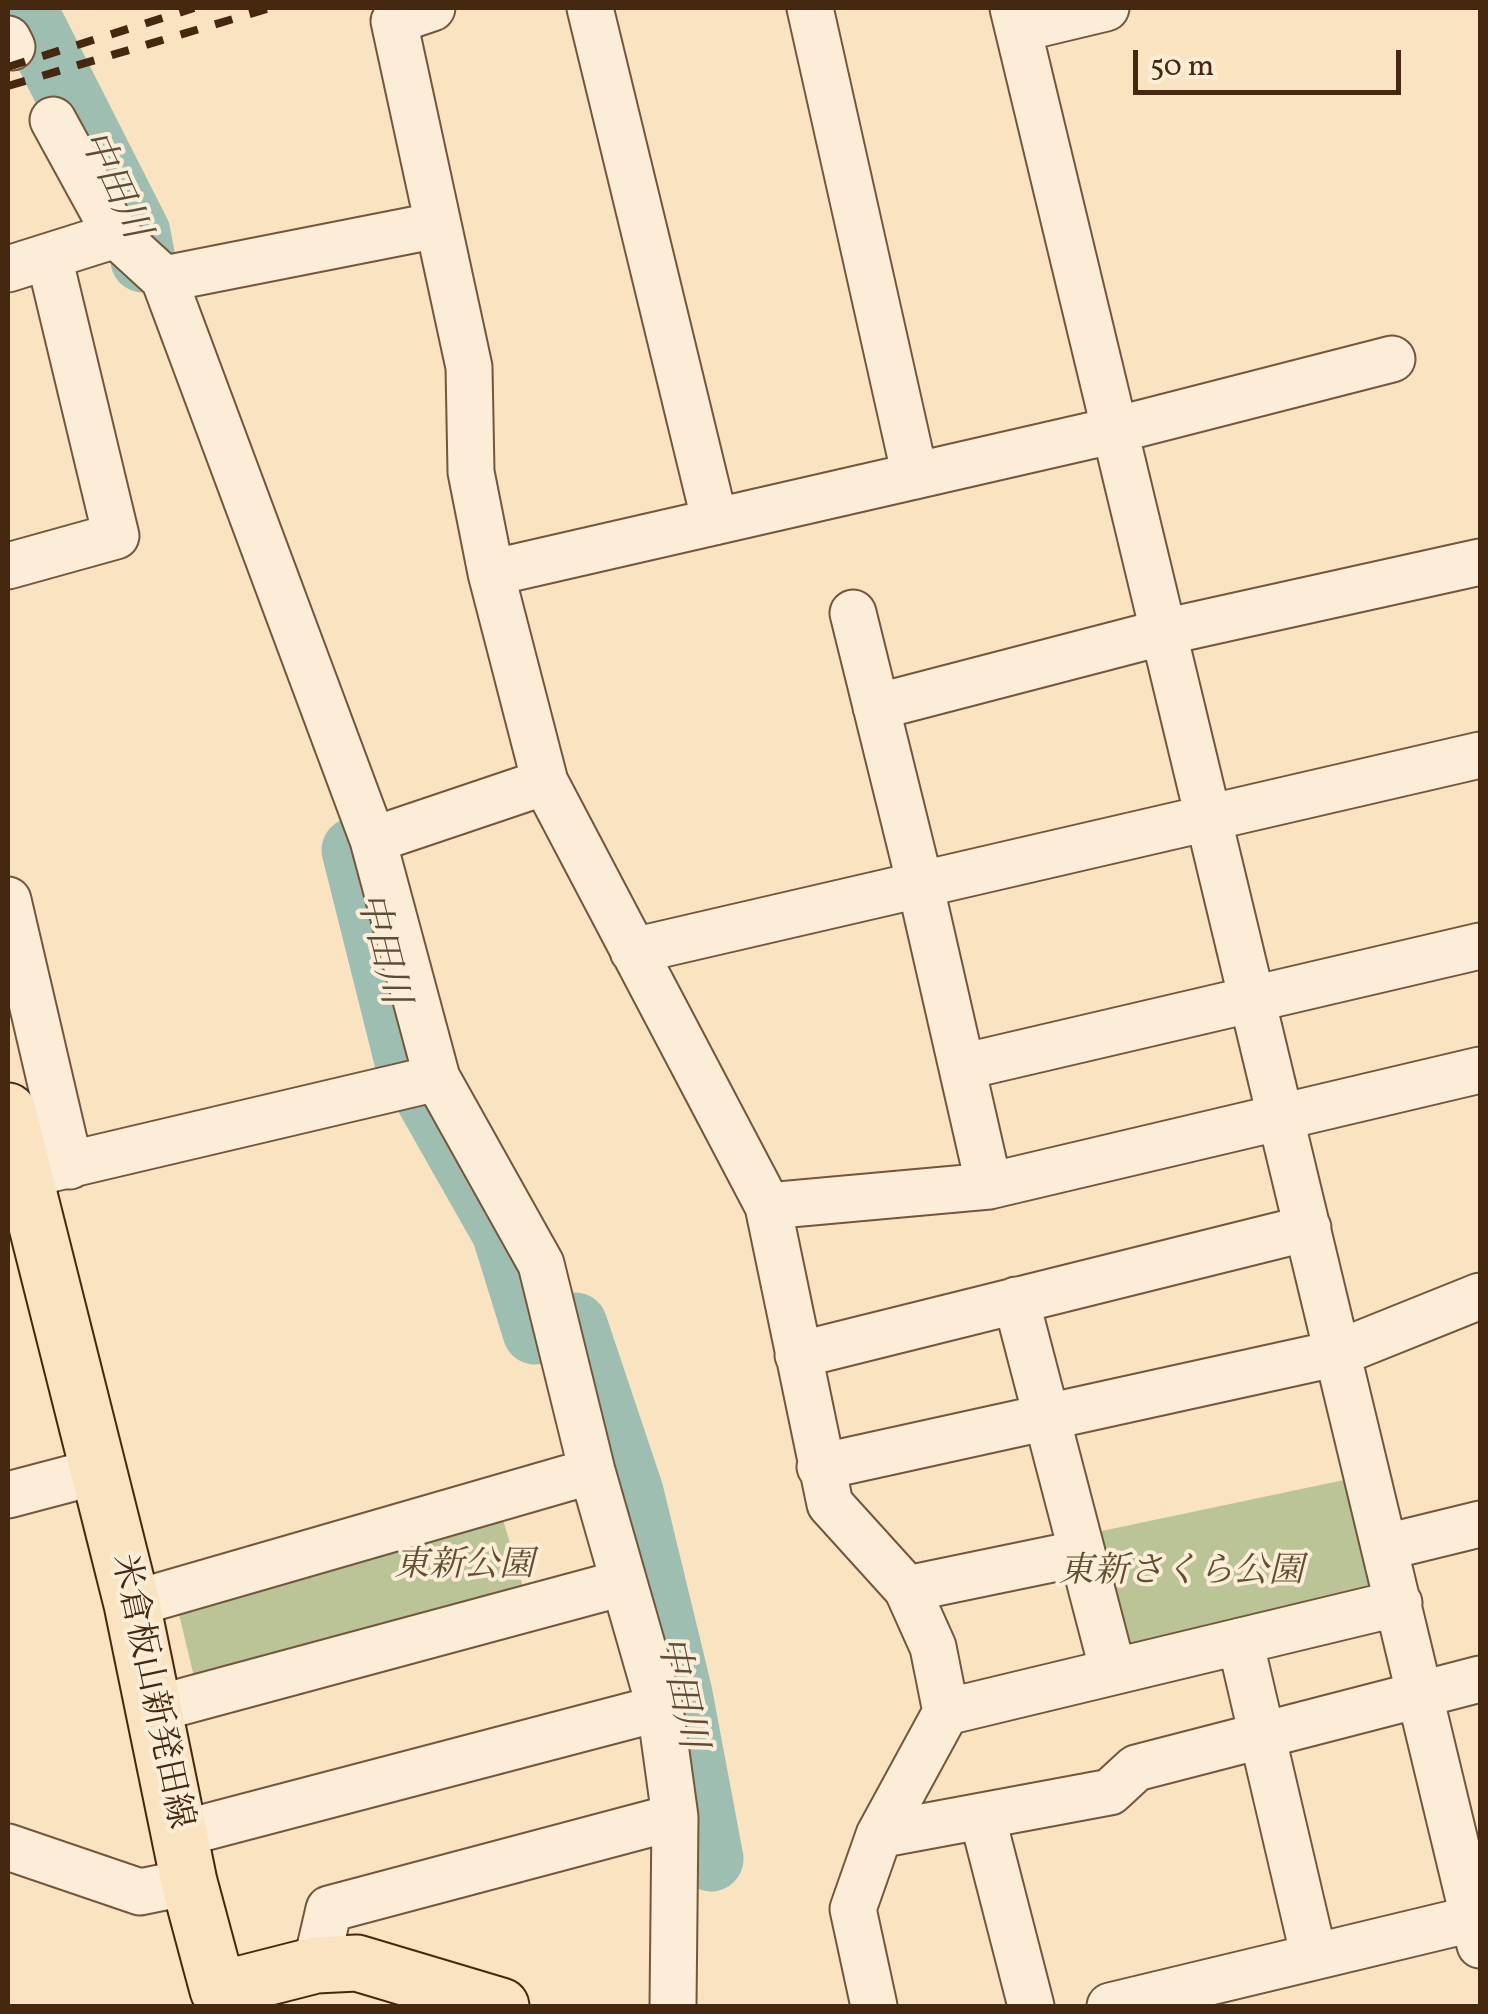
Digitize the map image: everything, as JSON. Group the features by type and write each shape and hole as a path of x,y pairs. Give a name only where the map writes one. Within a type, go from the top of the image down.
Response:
{"main road":[{"name":"米倉板山新発田線","path":"8,1111 33,1174 132,1604 184,1858 220,1998 316,1965 357,1963 500,2006"}],"street":[{"path":"432,8 394,20 468,367 471,472 492,573 545,782 768,1206 830,1504 907,1589 933,1647 946,1712 879,1835 853,1909 874,2006"},
{"path":"590,8 715,522"},
{"path":"810,8 914,476"},
{"path":"1106,8 1016,18 1479,1927 1314,1957 1110,2006"},
{"path":"52,120 116,235 164,280 374,840 436,1078 541,1264 622,1583 660,1708 675,1817 673,2006"},
{"path":"164,280 438,225"},
{"path":"8,566 116,536 28,263 116,235"},
{"path":"492,573 1115,430 1392,358"},
{"path":"876,706 1164,632 1480,562"},
{"path":"853,613 989,1186"},
{"path":"634,951 1480,755"},
{"path":"374,840 545,782"},
{"path":"8,900 33,1174 436,1078"},
{"path":"962,1067 1480,946"},
{"path":"768,1206 989,1186 1480,1070"},
{"path":"798,1355 1308,1228"},
{"path":"1016,1300 1113,1672"},
{"path":"820,1467 1338,1353 1478,1305"},
{"path":"8,1495 99,1471"},
{"path":"132,1604 592,1471"},
{"path":"1386,1547 1480,1524"},
{"path":"907,1589 1080,1553"},
{"path":"155,1709 622,1583"},
{"path":"946,1712 1399,1602"},
{"path":"1240,1641 1314,1957"},
{"path":"879,1835 1110,1792 1136,1768 1480,1679"},
{"path":"8,1847 140,1892 184,1858 660,1708"},
{"path":"982,1816 1031,2006"},
{"path":"316,1965 329,1909 675,1817"}],"green space":[{"name":"東新さくら公園","path":"1344,1480 1373,1590 1129,1648 1097,1532"},
{"name":"東新公園","path":"501,1513 526,1597 196,1685 177,1606"}],"waterway":[{"name":"中田川","path":"24,8 138,233 143,260"},
{"name":"中田川","path":"354,850 407,1061 504,1232 535,1332 575,1325 631,1492 680,1694 711,1859"}],"railway":[{"path":"8,67 194,8"},
{"path":"8,86 270,8"}]}
